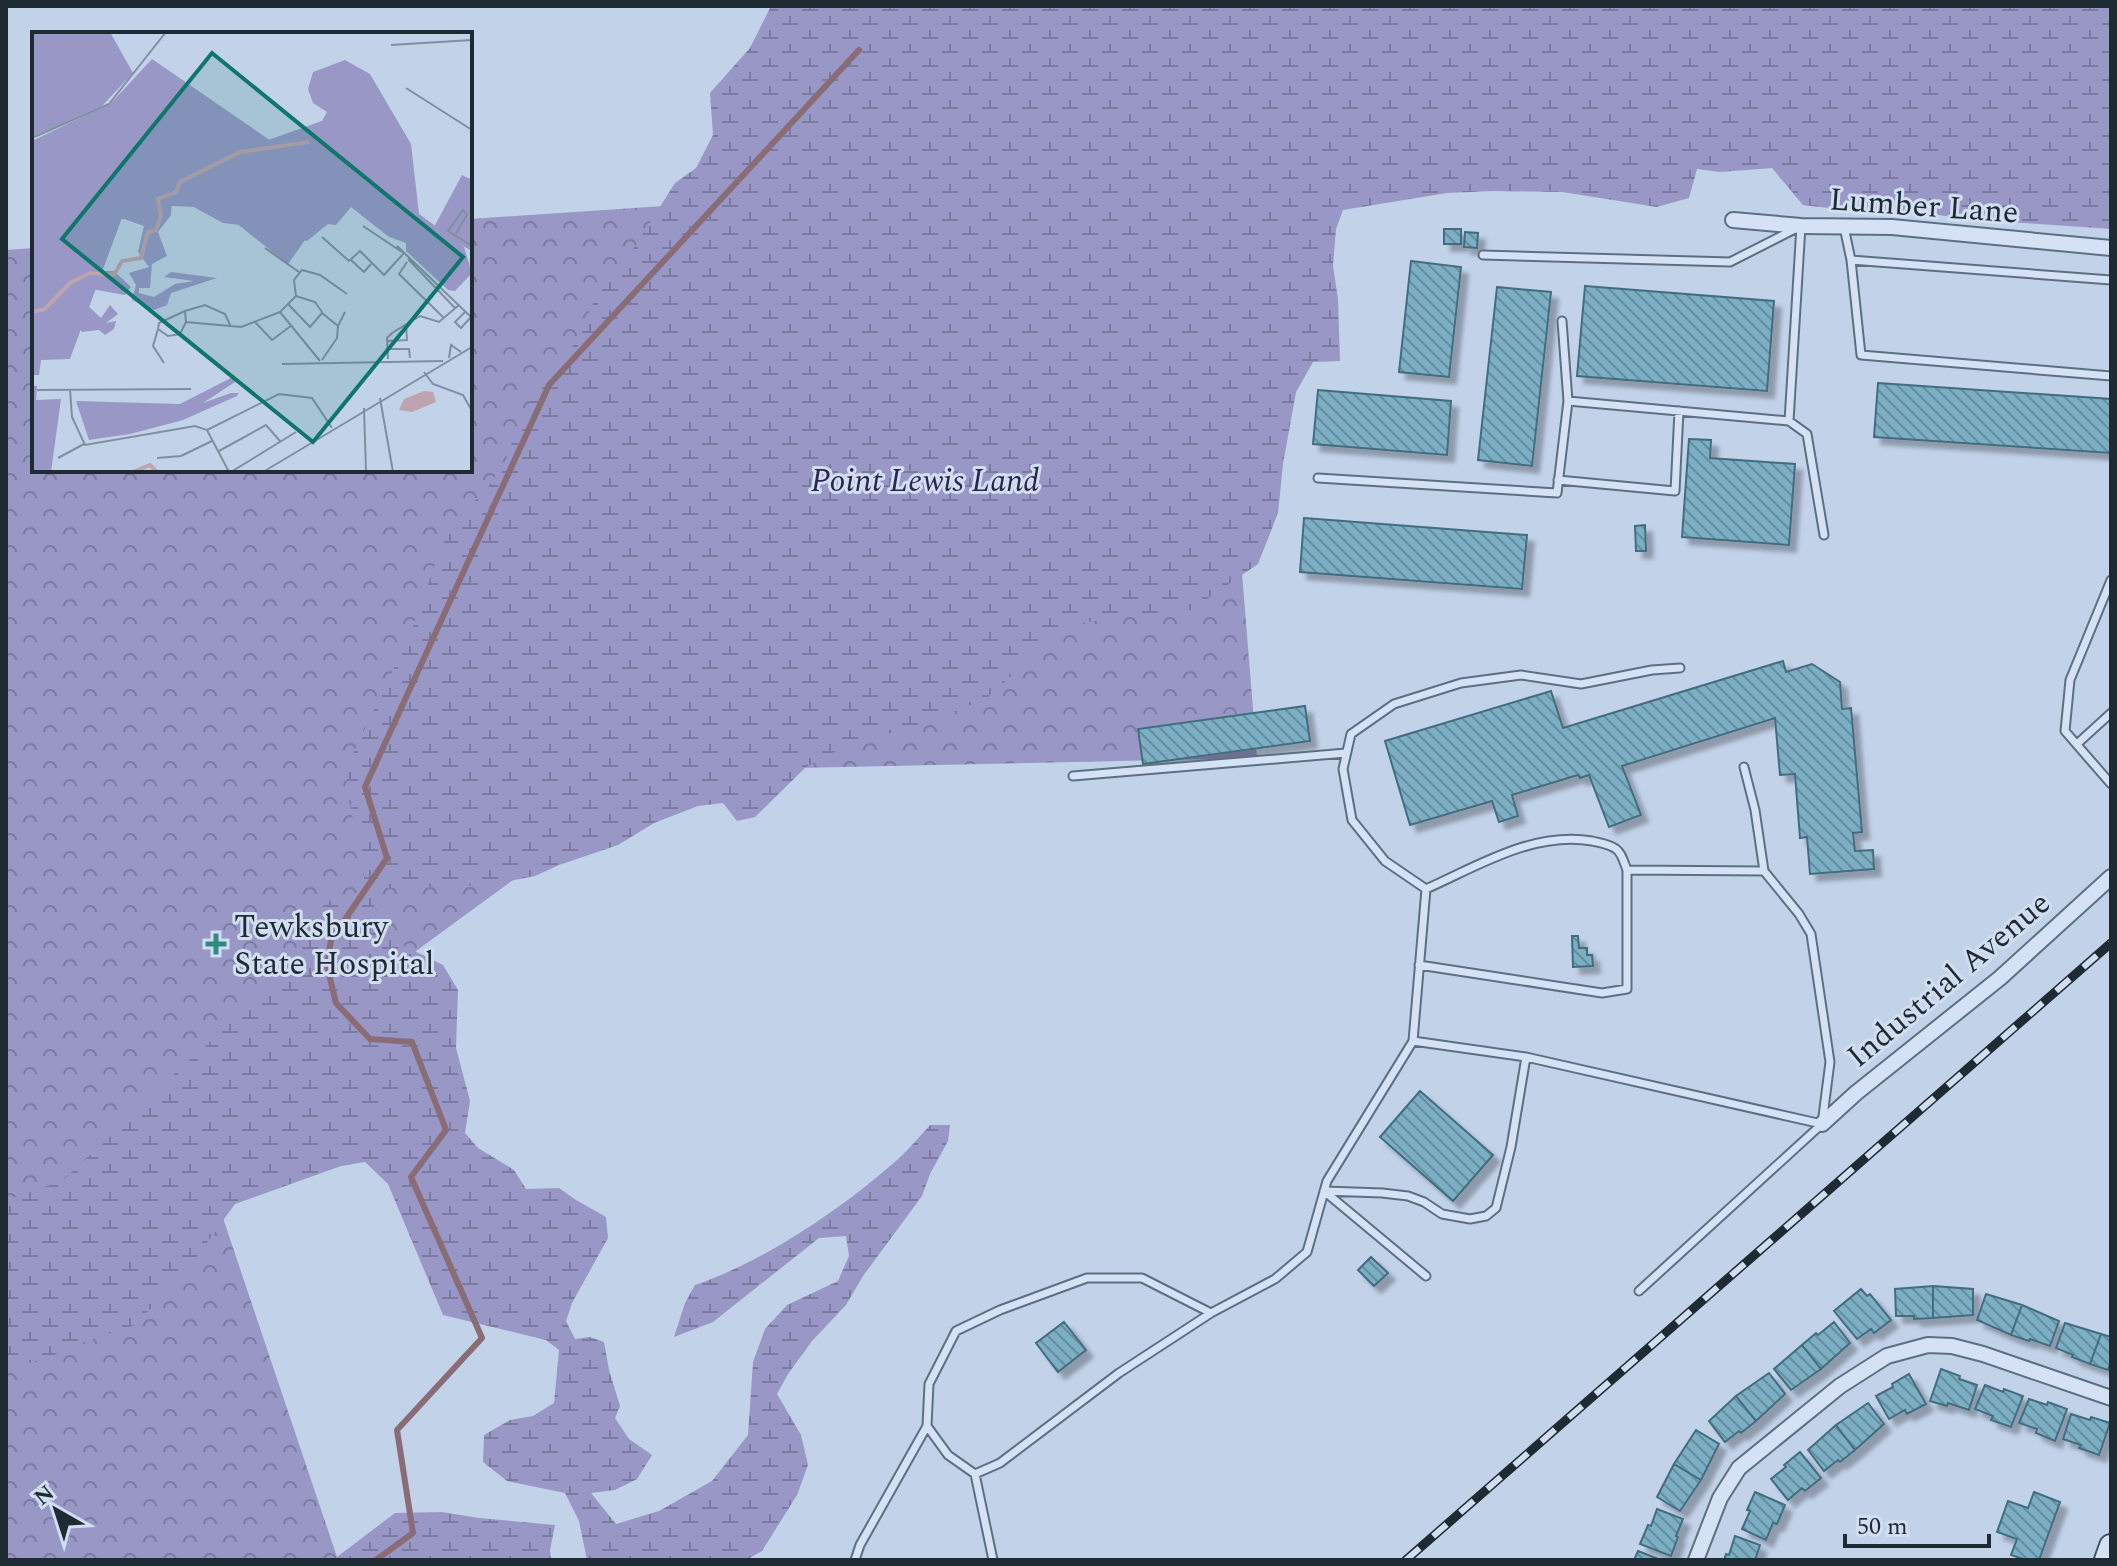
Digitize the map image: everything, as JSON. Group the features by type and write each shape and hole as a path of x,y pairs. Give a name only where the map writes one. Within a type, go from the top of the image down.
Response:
{"main road":[{"path":"2106,1560 2111,1546"}],"street":[{"name":"Lumber Lane","path":"1733,220 1801,226 1892,227 2111,248"},
{"name":"Industrial Avenue","path":"1822,1124 1856,1093 2000,978 2111,877"},
{"path":"1696,1560 1720,1498 1739,1468 1840,1386 1887,1356 1928,1345 1952,1346 2111,1398"}],"lane":[{"path":"1843,225 1851,260 1861,355 2111,376"},
{"path":"1483,255 1730,262 1801,226"},
{"path":"1789,421 1801,226"},
{"path":"1851,260 2111,280"},
{"path":"1318,478 1557,493 1568,401 1562,321"},
{"path":"1568,401 1789,421 1807,434 1824,535"},
{"path":"1558,480 1675,491 1679,411"},
{"path":"2110,583 2070,680 2065,731 2111,784"},
{"path":"1426,889 1385,861 1352,820 1343,769 1351,734 1394,704 1461,683 1521,675 1581,684 1652,670 1680,668"},
{"path":"2077,744 2111,713"},
{"path":"1073,776 1346,753"},
{"path":"1639,1291 1822,1124 1830,1062 1811,934 1764,871 1755,810 1744,767"},
{"path":"1419,965 1602,993 1627,989 1627,870 1619,850 1609,845 1551,839 1517,849 1426,889"},
{"path":"1627,870 1764,871"},
{"path":"975,1474 1000,1463 1119,1373 1211,1313 1275,1279 1307,1252 1327,1181 1413,1041 1426,889"},
{"path":"1413,1041 1526,1057 1822,1124"},
{"path":"1324,1191 1408,1196 1442,1214 1470,1219 1486,1216 1496,1208 1511,1147 1526,1057"},
{"path":"1324,1191 1426,1276"},
{"path":"855,1560 860,1545 927,1426 929,1384 956,1331 1000,1310 1087,1278 1142,1278 1211,1313"},
{"path":"927,1426 948,1455 975,1474 993,1560"}],"green space":[{"name":"Point Lewis Land","path":"771,6 2111,6 2111,229 1803,205 1772,168 1720,172 1697,169 1689,198 1657,207 1562,192 1493,191 1447,193 1343,210 1336,229 1333,266 1338,299 1340,361 1313,362 1296,392 1278,513 1258,564 1191,610 1074,624 986,699 903,731 859,739 806,767 755,817 737,821 723,803 698,806 654,823 618,845 535,876 489,885 382,888 373,904 394,941 443,965 458,990 456,1048 470,1101 465,1133 478,1148 514,1170 526,1189 559,1188 606,1217 608,1238 572,1303 566,1321 575,1339 590,1337 604,1342 620,1406 615,1418 629,1439 652,1455 637,1479 615,1490 591,1493 616,1524 659,1511 712,1481 748,1435 753,1362 765,1329 787,1305 838,1281 849,1256 846,1236 819,1238 713,1322 674,1337 685,1303 695,1285 748,1262 801,1232 874,1179 930,1125 950,1125 948,1141 922,1196 863,1276 846,1305 812,1341 777,1394 801,1435 808,1465 797,1495 762,1551 746,1560 587,1560 579,1521 565,1493 507,1481 483,1462 484,1435 510,1420 533,1416 554,1403 559,1350 546,1340 443,1315 388,1184 365,1162 341,1166 235,1204 187,1270 135,1325 72,1346 48,1358 6,1369 6,1200 62,1181 218,1035 224,1024 271,991 304,935 318,931 324,902 364,891 364,855 346,785 354,751 408,640 442,545 466,508 485,492 506,459 520,420 546,375 576,342 605,276 630,254 675,183 696,168 713,135 710,93 750,48"},
{"name":"Point Lewis Land","path":"708,203 1237,512 1257,758 662,771 189,1117 338,1560 6,1560 6,250 32,248 32,472 472,472 472,219"},
{"path":"442,1512 555,1525 551,1560 333,1560 395,1513"}],"building":[{"path":"1444,229 1461,229 1461,244 1444,244"},
{"path":"1465,232 1478,233 1477,248 1464,247"},
{"path":"1411,261 1461,267 1449,377 1399,372"},
{"path":"1585,286 1774,301 1767,391 1577,376"},
{"path":"1497,287 1551,292 1532,466 1478,460"},
{"path":"1878,383 2111,399 2111,453 1874,437"},
{"path":"1318,390 1451,401 1447,455 1313,444"},
{"path":"1689,439 1711,440 1710,458 1795,464 1789,545 1682,537"},
{"path":"1304,518 1527,535 1522,589 1300,572"},
{"path":"1645,525 1646,551 1636,551 1635,526"},
{"path":"1783,661 1786,672 1812,664 1840,682 1842,709 1851,708 1862,832 1853,833 1855,851 1873,850 1874,869 1810,874 1807,837 1800,838 1795,774 1780,775 1775,718 1622,766 1641,815 1609,827 1589,775 1580,778 1578,775 1512,795 1518,816 1499,822 1492,801 1410,825 1385,741 1551,691 1563,728"},
{"path":"1305,706 1310,741 1143,764 1138,729"},
{"path":"1572,936 1578,936 1579,948 1587,948 1587,955 1592,955 1593,966 1573,967"},
{"path":"1420,1091 1493,1155 1453,1201 1380,1137"},
{"path":"1371,1257 1388,1273 1374,1286 1358,1270"},
{"path":"1933,1286 1933,1318 1896,1316 1895,1289"},
{"path":"1933,1286 1973,1289 1973,1315 1933,1318"},
{"path":"1861,1289 1867,1296 1870,1294 1891,1320 1874,1333 1871,1329 1857,1339 1834,1311"},
{"path":"1986,1294 2022,1305 2011,1335 1977,1320"},
{"path":"2022,1305 2059,1321 2050,1346 2011,1335"},
{"path":"1064,1322 1086,1350 1058,1372 1036,1343"},
{"path":"1834,1322 1850,1343 1821,1369 1802,1345"},
{"path":"2065,1323 2101,1334 2090,1364 2056,1348"},
{"path":"2101,1334 2111,1337 2111,1368 2108,1370 2090,1364"},
{"path":"1802,1345 1821,1369 1791,1390 1774,1369"},
{"path":"1941,1369 1977,1385 1969,1410 1930,1401"},
{"path":"1769,1373 1785,1394 1756,1421 1736,1396"},
{"path":"1909,1374 1926,1404 1889,1419 1876,1396"},
{"path":"1985,1385 2023,1396 2011,1427 1991,1420 1993,1416 1975,1409"},
{"path":"1736,1396 1756,1421 1725,1442 1709,1421"},
{"path":"2029,1399 2067,1409 2055,1441 2036,1433 2037,1429 2019,1423"},
{"path":"1868,1403 1884,1424 1855,1450 1836,1425"},
{"path":"2071,1414 2110,1423 2099,1455 2063,1439"},
{"path":"1836,1425 1855,1450 1824,1471 1808,1450"},
{"path":"1696,1430 1719,1444 1701,1480 1674,1464"},
{"path":"1800,1452 1821,1478 1788,1500 1771,1479"},
{"path":"1674,1464 1701,1480 1680,1511 1657,1497"},
{"path":"1755,1492 1785,1505 1766,1540 1742,1529"},
{"path":"2034,1492 2060,1502 2039,1560 2026,1560 2011,1555 2017,1539 1997,1532 2008,1501 2028,1508"},
{"path":"1657,1509 1683,1519 1671,1556 1640,1544"},
{"path":"1735,1536 1760,1545 1755,1560 1724,1560 1726,1554 1729,1555"},
{"path":"1638,1551 1661,1560 1634,1560"}],"waterway":[{"path":"376,1560 413,1533 397,1430 482,1338 411,1177 446,1130 412,1042 370,1039 336,1003 327,966 331,940 387,858 365,787 549,385 859,50"}],"railway":[{"path":"1406,1560 2111,943"}],"place":[{"name":"Tewksbury State Hospital","path":"216,944"}]}
